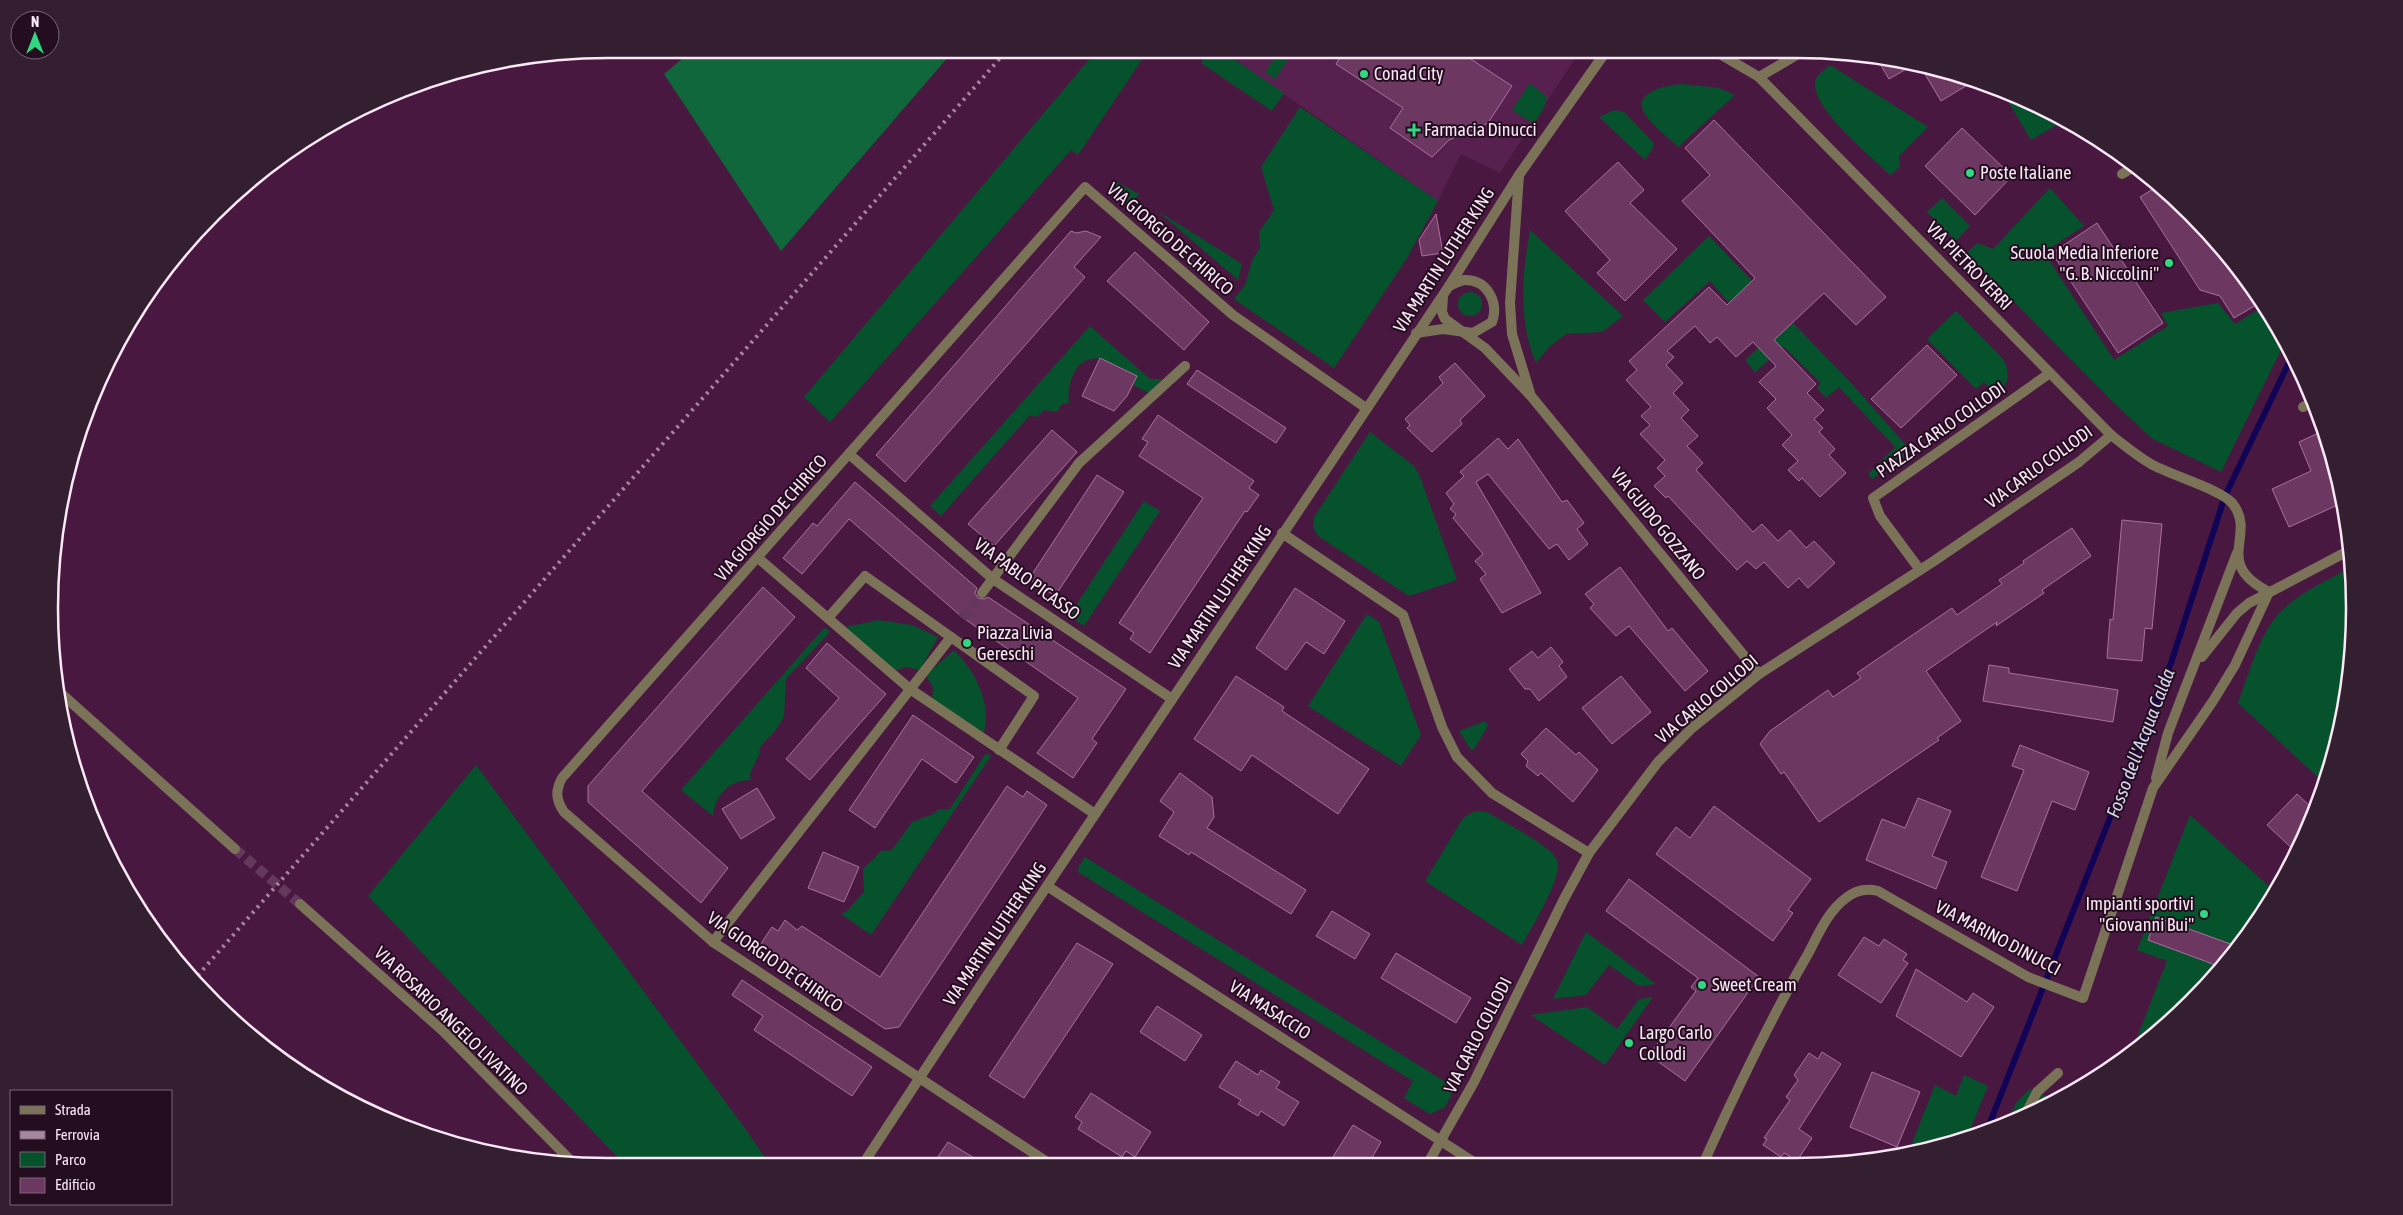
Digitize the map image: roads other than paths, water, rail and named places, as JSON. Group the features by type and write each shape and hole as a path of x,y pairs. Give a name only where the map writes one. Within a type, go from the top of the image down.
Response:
{"street":[{"name":"VIA MARTIN LUTHER KING","path":"867,1158 918,1078 1446,290 1519,175 1601,58"},
{"name":"VIA PIETRO VERRI","path":"1727,58 1759,77 2110,435 2151,464 2174,476 2212,489 2225,496 2234,504 2239,517 2241,535 2237,553"},
{"path":"1759,77 1791,58"},
{"path":"2122,174 2128,170"},
{"name":"VIA GUIDO GOZZANO","path":"1519,175 1510,277 1512,334 1531,396"},
{"name":"VIA GIORGIO DE CHIRICO","path":"1041,1158 712,942 564,812 557,795 562,778 1085,187 1233,315 1366,408"},
{"name":"VIA GUIDO GOZZANO","path":"1512,334 1495,310 1492,296 1479,284 1465,280 1446,290 1442,312 1451,325 1485,348 1531,396 1759,674"},
{"path":"1416,333 1443,330 1473,333 1492,322 1495,310"},
{"path":"982,593 1079,463 1184,366"},
{"name":"PIAZZA CARLO COLLODI","path":"1920,570 1880,516 1873,498 2050,373"},
{"name":"VIA CARLO COLLODI","path":"1431,1158 1472,1086 1560,908 1590,854 1658,762 1692,728 1759,674 1920,570 2079,462 2110,435"},
{"name":"VIA PABLO PICASSO","path":"849,454 993,579 1172,699"},
{"path":"1282,533 1403,615 1442,727 1457,757 1492,793 1590,854"},
{"path":"2237,553 2244,573 2250,580 2269,592"},
{"path":"2153,788 2168,733 2196,666 2237,553"},
{"path":"2196,666 2237,612 2269,592 2342,554"},
{"path":"758,558 910,689 1095,814"},
{"path":"828,618 865,576 1034,696 999,750"},
{"name":"VIA MARINO DINUCCI","path":"1706,1158 1759,1042 1791,983 1833,910 1857,891 1868,888 1878,891 2028,977 2083,998 2153,788 2213,702 2235,665 2269,592"},
{"path":"712,942 951,637"},
{"path":"65,697 235,849"},
{"name":"VIA MASACCIO","path":"1047,886 1467,1158"},
{"name":"VIA ROSARIO ANGELO LIVATINO","path":"300,904 443,1031 566,1155"},
{"path":"2030,1105 2037,1092 2058,1073"}],"waterway":[{"name":"Fosso dell'Acqua Calda","path":"1990,1122 2171,663 2225,496 2289,363"}],"tunnel":[{"path":"962,618 982,593"},
{"path":"235,849 300,904"}],"railway":[{"path":"199,975 1000,58"}],"place":[{"name":"Conad City","path":"1364,74"},
{"name":"Farmacia Dinucci","path":"1414,130"},
{"name":"Poste Italiane","path":"1970,173"},
{"name":"Scuola Media Inferiore \"G. B. Niccolini\"","path":"2169,263"},
{"name":"Piazza Livia Gereschi","path":"967,643"},
{"name":"Impianti sportivi \"Giovanni Bui\"","path":"2204,914"},
{"name":"Sweet Cream","path":"1702,985"},
{"name":"Largo Carlo Collodi","path":"1629,1043"}]}
